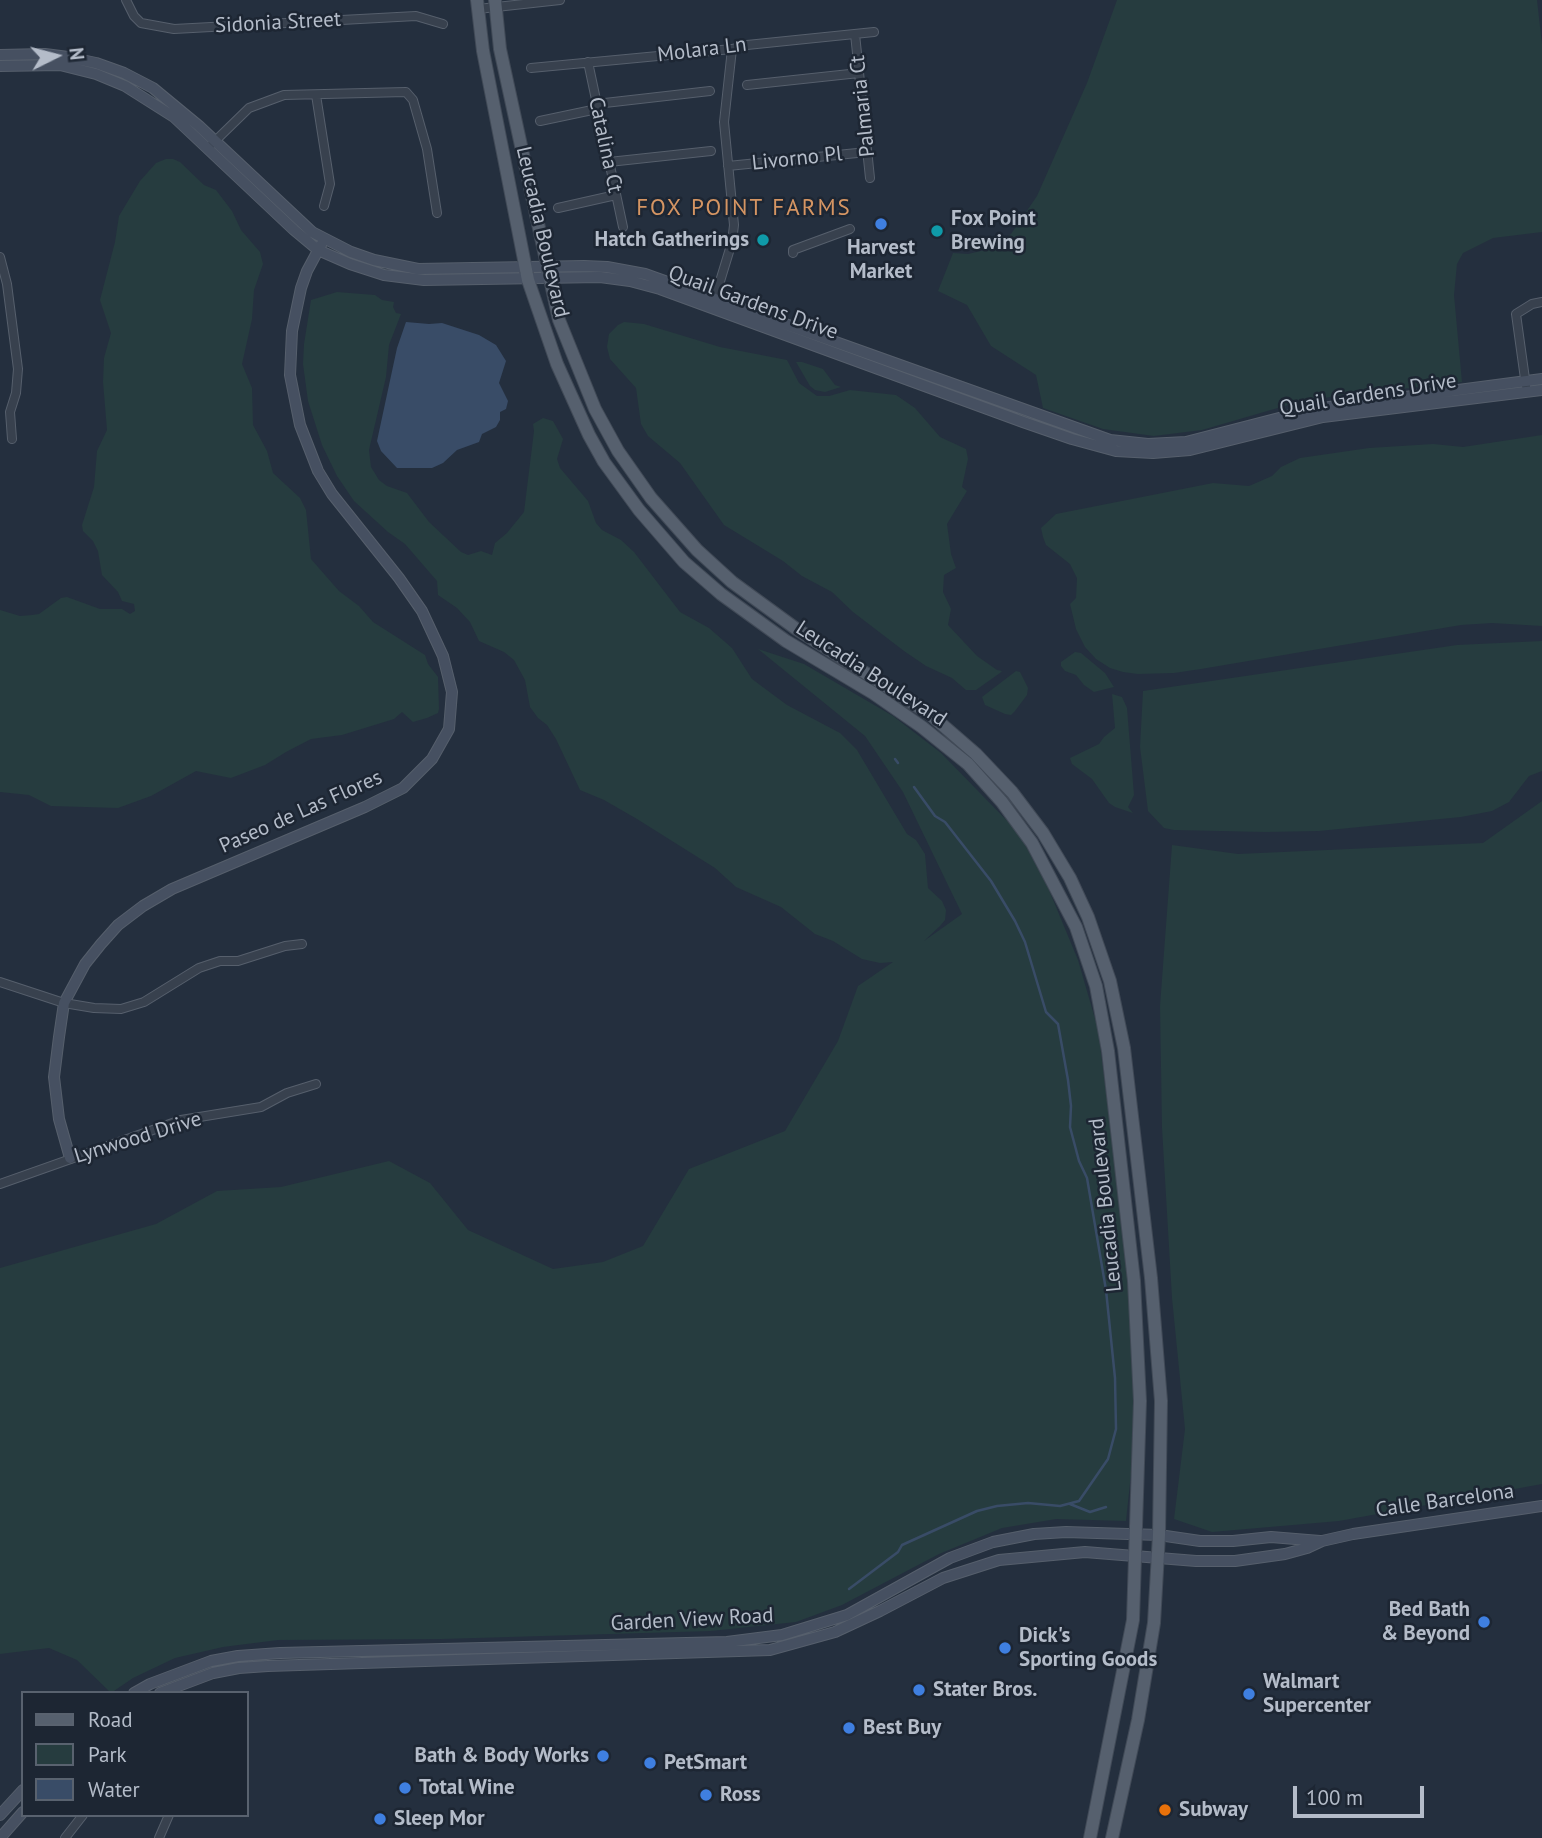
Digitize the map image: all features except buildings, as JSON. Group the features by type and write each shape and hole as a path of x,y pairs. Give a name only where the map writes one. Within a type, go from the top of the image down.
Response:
{"main road":[{"name":"Leucadia Boulevard","path":"478,4 483,51 527,274 557,365 589,436 604,462 639,510 684,562 721,594 786,642 883,699 968,764 1002,802 1032,843 1076,927 1096,986 1135,1280 1140,1401 1133,1620 1090,1838"},
{"name":"Leucadia Boulevard","path":"495,4 500,49 559,320 595,409 618,451 651,498 697,550 732,582 795,628 931,715 976,754 1012,792 1043,833 1074,887 1088,916 1110,981 1124,1048 1151,1279 1161,1401 1159,1535 1154,1623 1138,1720 1112,1838"},
{"name":"Quail Gardens Drive","path":"0,55 45,54 68,57 124,73 164,96 211,145"},
{"name":"Quail Gardens Drive","path":"0,66 60,65 96,74 125,86 162,107 211,145 298,219 321,244 350,264 384,275 424,280 607,267 633,272 713,304 1096,437 1130,443 1186,442 1314,408 1526,387 1542,390"},
{"name":"Paseo de Las Flores","path":"70,1158 59,1119 54,1077 64,1003 85,964 101,944 118,925 172,889 365,807 403,788 432,760 449,729 452,692 443,656 422,611 332,494 318,471 300,425 290,375 292,331 301,288 321,244"},
{"name":"Quail Gardens Drive","path":"1526,387 1542,379"},
{"name":"Calle Barcelona","path":"1353,1534 1542,1506"},
{"name":"Garden View Road","path":"137,1691 211,1661 238,1656 727,1642 782,1635 847,1615 950,1558 993,1542 1034,1534 1066,1532 1159,1535 1200,1541 1272,1538 1322,1541"},
{"name":"Garden View Road","path":"165,1691 213,1673 258,1666 770,1650 845,1628 943,1578 999,1560 1085,1552 1213,1561 1260,1558 1353,1534"},
{"path":"0,1815 21,1792"},
{"path":"0,1838 21,1814"}],"street":[{"name":"Sidonia Street","path":"126,0 141,23 174,29 416,16 443,24"},
{"path":"478,4 560,0"},
{"name":"Molara Ln","path":"531,68 874,32"},
{"name":"Palmaria Ct","path":"855,34 870,178"},
{"path":"713,304 732,243 734,225 724,122 732,49"},
{"name":"Catalina Ct","path":"588,62 623,227"},
{"path":"747,85 859,73"},
{"path":"540,121 596,106 710,91"},
{"path":"211,145 249,108 284,95 406,92 414,100 427,149 437,213"},
{"path":"316,95 330,184 324,206"},
{"path":"609,162 711,151"},
{"name":"Livorno Pl","path":"728,166 867,152"},
{"path":"558,208 616,195"},
{"path":"793,253 793,250 850,229"},
{"path":"0,257 7,284 18,369 16,393 10,412 12,439"},
{"path":"1526,387 1516,314 1532,304 1542,302"},
{"path":"0,982 64,1003 121,1009 144,1002 199,968 302,944"},
{"name":"Lynwood Drive","path":"0,1184 181,1120 261,1107 287,1093 316,1084"},
{"path":"65,1838 81,1817"},
{"path":"159,1838 168,1817"}],"green space":[{"path":"1117,0 1537,0 1542,44 1542,232 1493,238 1463,253 1457,264 1454,295 1462,382 1330,397 1288,405 1202,430 1154,436 1103,429 1043,408 1036,375 991,346 967,305 938,291 953,253 968,254 985,250 1011,234 1037,196 1087,83"},
{"path":"166,159 180,162 204,185 216,190 232,211 241,230 260,252 263,264 254,290 252,319 242,364 252,388 253,425 267,451 273,473 300,498 306,510 311,559 339,591 359,606 373,622 425,655 438,677 439,709 438,713 413,722 402,712 394,719 342,735 311,739 265,765 231,778 196,771 151,796 118,808 51,806 29,795 0,792 0,610 20,616 39,614 61,598 67,597 100,609 122,609 130,614 135,611 134,604 122,601 118,592 102,575 98,551 83,531 82,525 94,487 97,451 107,430 103,382 104,358 111,333 100,300 119,216 140,181 156,163"},
{"path":"337,292 375,295 382,300 394,302 396,313 401,314 389,345 386,377 369,450 371,467 379,480 387,486 407,493 429,522 461,552 468,555 481,551 492,555 495,543 524,512 533,424 543,418 553,421 563,439 557,459 560,468 588,501 596,523 602,530 621,540 634,552 680,612 709,628 732,648 752,679 787,705 840,733 857,750 907,834 916,840 925,854 928,888 942,901 946,910 945,920 924,941 962,914 903,792 865,736 758,649 804,664 893,716 941,753 1019,833 1049,890 1078,960 1098,1029 1123,1226 1134,1339 1133,1455 1126,1521 1056,1519 1002,1528 939,1554 842,1605 796,1622 711,1631 442,1639 278,1640 223,1647 175,1658 133,1678 114,1691 109,1691 77,1660 49,1648 0,1654 0,1268 156,1224 217,1191 281,1187 389,1161 430,1183 468,1230 553,1269 603,1262 643,1246 689,1169 785,1131 838,1041 858,986 893,962 880,963 862,959 833,941 815,934 781,907 736,887 715,868 637,819 580,790 556,739 530,707 525,680 514,660 504,652 479,641 470,622 457,608 438,595 437,581 405,544 354,501 337,476 322,445 308,401 303,364 311,300"},
{"path":"624,322 644,324 720,347 787,360 799,383 817,396 829,396 850,390 896,395 915,408 940,437 966,449 968,459 962,487 967,491 947,524 956,568 944,575 943,592 951,609 948,625 977,656 1002,671 976,690 966,690 952,678 926,666 904,651 853,612 832,592 802,576 783,561 724,525 680,463 648,436 641,424 636,388 610,359 607,347 609,334"},
{"path":"796,362 823,369 835,385 841,387 825,392 815,390"},
{"path":"1542,435 1542,626 1492,623 1461,625 1174,673 1123,672 1096,659 1085,647 1076,629 1070,604 1076,598 1077,578 1070,564 1046,545 1041,528 1056,514 1213,483 1249,486 1272,476 1281,467 1300,458 1369,448 1433,444 1463,447"},
{"path":"1542,641 1542,771 1529,776 1509,802 1492,811 1461,817 1319,831 1265,832 1174,830 1164,828 1148,811 1140,747 1143,691 1457,645"},
{"path":"1075,652 1081,653 1105,673 1114,687 1094,692 1076,675 1065,671 1061,662"},
{"path":"1016,671 1020,672 1028,688 1027,695 1015,711 1011,715 1005,714 985,705 982,697"},
{"path":"1112,694 1122,697 1127,708 1134,795 1128,807 1133,813 1109,803 1092,779 1072,764 1070,758 1099,744 1115,728"},
{"path":"1542,801 1542,1484 1339,1521 1212,1532 1174,1519 1185,1429 1172,1298 1162,1128 1160,1006 1172,845 1238,854 1483,843"}],"water":[{"path":"406,322 442,323 479,335 496,345 506,361 499,383 508,401 506,409 500,412 496,427 482,434 479,442 457,450 443,463 432,468 397,468 381,451 377,441 397,348"}],"waterway":[{"path":"895,759 898,763"},
{"path":"849,1589 898,1552 902,1545 977,1511 1028,1503 1060,1506 1079,1501 1108,1459 1116,1429 1115,1378 1106,1290 1087,1178 1079,1161 1070,1127 1068,1080 1058,1024 1046,1012 1025,942 991,881 945,822 935,816 914,787"},
{"path":"1070,1504 1090,1512 1106,1507"}],"place":[{"name":"Harvest Market","path":"881,224"},
{"name":"Fox Point Brewing","path":"937,231"},
{"name":"Hatch Gatherings","path":"763,240"},
{"name":"Bed Bath & Beyond","path":"1484,1622"},
{"name":"Dick's Sporting Goods","path":"1005,1648"},
{"name":"Stater Bros.","path":"919,1690"},
{"name":"Walmart Supercenter","path":"1249,1694"},
{"name":"Best Buy","path":"849,1728"},
{"name":"Bath & Body Works","path":"603,1756"},
{"name":"PetSmart","path":"650,1763"},
{"name":"Total Wine","path":"405,1788"},
{"name":"Ross","path":"706,1795"},
{"name":"Subway","path":"1165,1810"},
{"name":"Sleep Mor","path":"380,1819"}],"district":[{"name":"FOX POINT FARMS","path":"744,208"}]}
